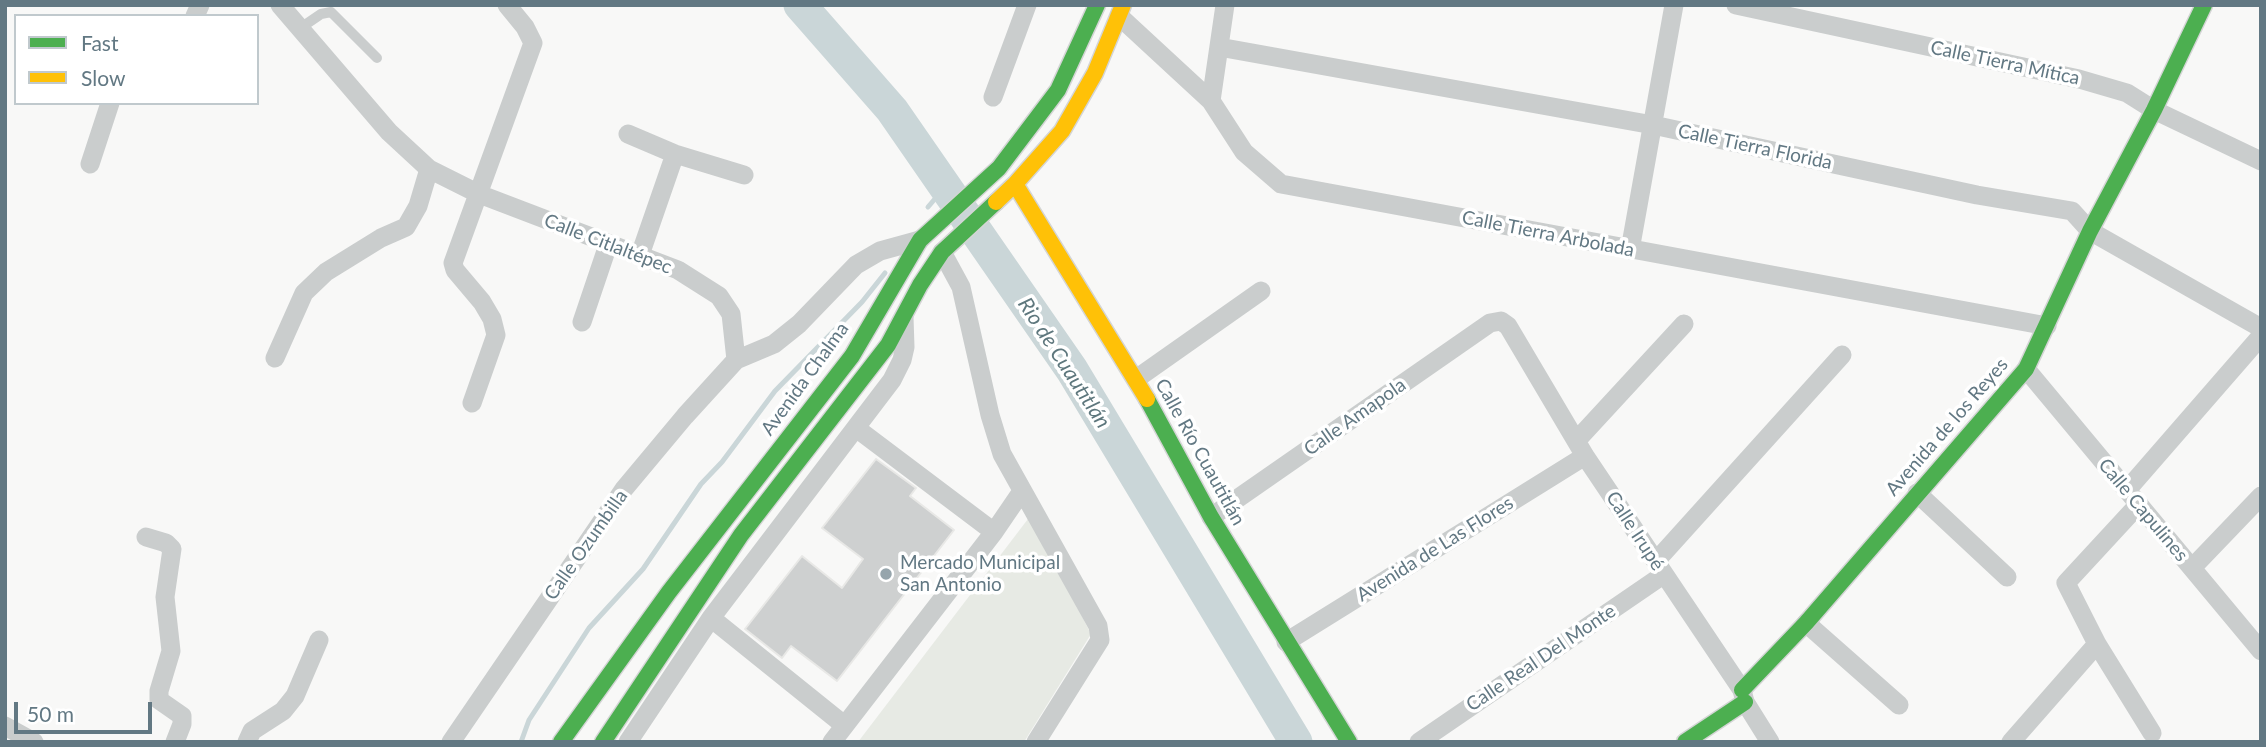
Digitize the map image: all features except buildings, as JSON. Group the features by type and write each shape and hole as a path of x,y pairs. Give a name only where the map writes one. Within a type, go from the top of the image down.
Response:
{"main road":[{"name":"Avenida Chalma","path":"561,742 669,592 852,356 913,242 964,201 999,168 1058,90 1097,5"},
{"name":"Avenida de los Reyes","path":"1685,742 1744,696 2026,369 2090,230 2154,110 2204,5"},
{"path":"603,742 741,535 888,345 942,252 1014,184 1062,131 1095,73 1121,11"},
{"name":"Calle Río Cuautitlán","path":"1014,184 1136,379 1210,517 1349,742"}],"street":[{"name":"Calle Citlaltépec","path":"280,5 389,132 429,169 479,194 678,270 719,296 731,314 736,360"},
{"path":"472,403 496,335 487,310 455,270 453,263 533,43 525,27 507,5"},
{"path":"993,97 1027,5"},
{"path":"1211,101 1225,5"},
{"path":"1629,250 1674,5"},
{"name":"Calle Tierra Mítica","path":"1736,5 2079,79 2127,93 2154,110 2261,161"},
{"name":"Calle Tierra Arbolada","path":"1121,11 1211,101 1244,152 1282,184 2046,326"},
{"name":"Calle Tierra Florida","path":"1219,47 1653,125 1977,195 2072,211 2090,230 2261,328"},
{"path":"90,164 109,105"},
{"path":"628,134 675,155 744,176"},
{"path":"640,255 675,155"},
{"path":"275,358 304,293 326,272 381,238 406,227 418,206 429,169"},
{"path":"736,360 774,344 799,324 856,265 880,251 913,242"},
{"path":"582,322 608,245"},
{"path":"942,252 961,287 990,415 1002,454 1098,626 1100,640 1036,742"},
{"path":"1136,379 1261,291"},
{"path":"628,742 711,618 891,380 902,360 905,347 904,314"},
{"name":"Calle Irupé","path":"1501,321 1508,326 1581,448 1744,696 1770,742"},
{"name":"Calle Amapola","path":"1210,517 1490,323 1501,321"},
{"name":"Avenida de Las Flores","path":"1286,642 1581,448 1684,324"},
{"path":"2152,733 2096,643 2066,583 2261,337"},
{"name":"Calle Real Del Monte","path":"1419,742 1660,568 1842,355"},
{"name":"Calle Ozumbilla","path":"451,742 624,489 736,360"},
{"name":"Calle Capulines","path":"2026,369 2261,651"},
{"path":"856,428 994,533"},
{"path":"832,742 994,533 1023,491"},
{"path":"1917,493 2007,577"},
{"path":"2192,568 2261,496"},
{"path":"146,537 166,543 172,549 173,557 165,597 171,651 159,699 182,716 175,742"},
{"path":"711,618 844,725"},
{"path":"1806,623 1899,705"},
{"path":"247,742 252,732 283,711 295,696 319,640"},
{"path":"2011,742 2096,643"},
{"path":"5,726 34,742"}],"lane":[{"path":"299,29 321,13 331,12 377,58"}],"shaded area":[{"path":"1031,515 1091,634 1024,742 858,742"}],"waterway":[{"name":"Rio de Cuautitlán","path":"800,5 892,110 1072,370 1296,742"},
{"path":"928,207 945,187"},
{"path":"521,742 529,720 589,628 643,569 701,484 722,462 775,391 862,302 885,273"}],"traffic: fast":[{"path":"561,742 669,592 852,356 920,240 999,168 1058,90 1097,5"},
{"path":"1742,690 1806,623 2026,369 2090,231 2154,110 2204,5"},
{"path":"603,742 741,535 888,345 920,285 942,252 996,202"},
{"path":"1147,399 1211,517 1349,742"},
{"path":"1685,742 1745,702"}],"traffic: slow":[{"path":"996,202 1062,131 1095,73 1123,5"},
{"path":"1015,184 1147,399"}],"place":[{"name":"Mercado Municipal San Antonio","path":"886,574"}]}
